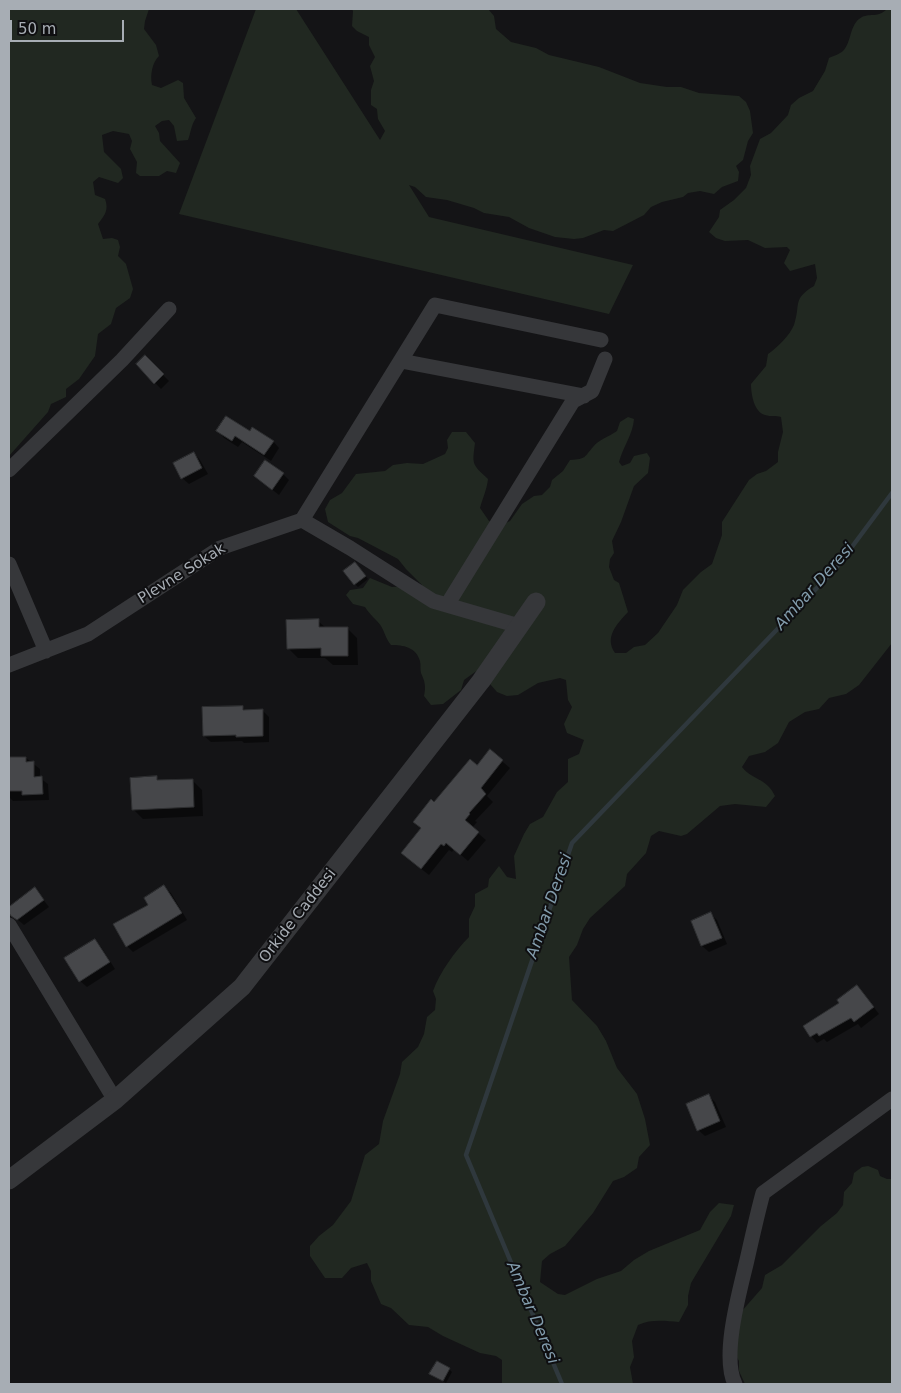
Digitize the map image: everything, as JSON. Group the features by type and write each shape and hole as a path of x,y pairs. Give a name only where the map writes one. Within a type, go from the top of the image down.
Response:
{"street":[{"path":"520,626 433,601 302,520 436,305 601,340"},
{"path":"9,470 122,360 169,308"},
{"path":"447,605 573,402 592,391 605,359"},
{"path":"401,361 584,396"},
{"name":"Plevne Sokak","path":"9,665 88,634 220,548 302,520"},
{"path":"9,564 46,651"},
{"name":"Orkide Caddesi","path":"9,1180 115,1100 242,987 481,681 536,602"},
{"path":"9,925 115,1100"},
{"path":"735,1384 730,1361 734,1311 763,1193 892,1099"}],"shaded area":[{"path":"9,9 149,9 144,29 156,45 159,56 152,69 152,85 161,88 178,80 183,83 184,98 196,118 188,140 177,141 174,126 169,120 162,121 155,126 159,133 160,141 180,163 176,173 167,171 159,176 140,176 136,173 137,162 130,149 132,141 129,134 113,131 102,135 104,152 121,169 123,178 118,183 99,177 93,182 95,195 105,199 107,206 98,224 103,239 112,238 118,240 120,247 118,256 126,264 133,289 130,298 116,308 111,324 98,334 95,356 79,379 66,389 66,397 51,404 48,412 9,456"},
{"path":"256,9 296,9 380,140 385,131 378,119 377,109 371,105 371,90 374,81 370,66 375,57 369,45 369,37 352,26 352,9 488,9 494,16 496,29 511,42 536,48 549,55 599,67 640,83 681,87 699,93 739,96 746,102 750,111 753,133 748,141 743,160 736,166 739,172 738,181 722,187 714,194 700,191 662,202 651,207 644,215 613,231 604,230 583,238 555,237 529,228 509,217 484,213 447,200 426,197 415,187 409,185 429,217 633,265 609,314 179,214"},
{"path":"887,9 892,9 892,643 859,685 846,694 829,698 819,709 805,712 789,722 778,743 765,752 749,756 742,767 768,785 775,796 766,807 735,804 720,806 687,834 681,836 659,831 651,836 646,853 627,874 625,886 590,918 583,929 577,945 569,957 572,1000 597,1026 606,1041 617,1068 637,1094 645,1119 650,1145 639,1157 637,1168 624,1177 613,1181 593,1213 565,1246 542,1261 540,1282 558,1294 565,1295 597,1279 621,1271 649,1251 700,1230 710,1212 719,1203 734,1205 731,1216 691,1283 688,1305 679,1322 653,1321 638,1325 632,1341 634,1357 630,1367 633,1384 502,1384 502,1360 496,1356 480,1353 428,1327 409,1325 391,1308 381,1304 371,1281 371,1271 367,1263 351,1268 342,1278 325,1278 310,1256 310,1246 333,1225 351,1201 365,1155 379,1144 383,1121 400,1074 402,1062 418,1047 424,1034 427,1017 435,1010 436,999 433,991 436,984 448,962 469,937 469,919 475,906 475,894 488,887 489,879 499,866 507,877 516,879 514,856 524,834 530,824 543,817 557,792 568,782 568,759 579,754 584,740 567,733 564,724 572,707 568,700 566,680 560,678 538,683 518,695 507,696 497,692 490,684 488,667 475,672 464,680 461,690 443,704 431,705 424,696 425,684 418,656 404,646 391,645 381,626 365,607 353,604 346,595 350,590 363,588 370,578 392,587 422,585 398,559 358,538 350,536 328,522 325,509 330,500 342,493 356,474 385,471 393,465 407,463 423,464 445,454 448,448 447,440 452,432 466,432 475,443 474,464 488,479 480,508 489,521 499,526 510,521 522,504 534,496 542,495 550,487 552,480 563,471 570,460 584,457 598,442 617,431 620,422 628,417 634,419 632,430 619,462 622,466 630,463 634,456 647,453 650,458 648,473 634,486 612,541 614,553 610,559 609,567 614,580 619,583 628,612 613,631 611,642 615,653 626,653 634,647 645,645 658,633 677,605 683,590 712,564 722,535 722,522 749,480 778,462 778,452 783,432 781,417 765,415 758,410 751,384 766,366 768,354 790,333 796,318 798,302 814,286 817,278 815,264 790,271 784,263 790,250 787,247 765,248 748,240 725,241 716,238 709,232 719,217 720,210 746,188 751,175 750,166 760,139 771,133 788,115 791,105 799,98 813,91 825,71 829,58 842,52 846,47 858,20 865,16 884,12"},
{"path":"868,1166 878,1170 880,1176 892,1179 892,1384 745,1384 739,1371 739,1361 735,1354 741,1312 762,1288 765,1275 782,1265 821,1226 837,1213 843,1205 844,1192 852,1183 854,1173 862,1167"}],"building":[{"path":"145,355 164,374 154,384 136,364"},
{"path":"226,416 250,431 252,427 274,441 264,455 235,436 232,441 216,431"},
{"path":"194,452 202,468 181,479 173,463"},
{"path":"265,460 284,473 272,490 254,476"},
{"path":"355,562 366,576 354,585 343,571"},
{"path":"319,619 319,627 348,627 348,656 321,656 321,648 287,649 286,620"},
{"path":"243,706 243,710 263,709 263,736 203,736 202,707"},
{"path":"490,749 503,760 481,788 486,794 465,820 479,832 460,855 446,843 444,846 441,844 421,869 401,853 421,828 413,822 431,799 434,802 470,759 477,765"},
{"path":"10,757 26,757 26,762 34,761 34,777 42,776 43,794 22,795 22,791 9,791"},
{"path":"157,776 157,780 193,779 194,807 132,810 130,778"},
{"path":"164,885 182,913 126,947 113,924 148,905 144,898"},
{"path":"35,887 44,900 17,920 11,916 9,907"},
{"path":"711,912 722,938 701,946 691,921"},
{"path":"95,939 110,962 79,982 64,958"},
{"path":"857,985 874,1007 854,1022 851,1018 819,1036 817,1033 810,1037 803,1026 839,1003 837,1000"},
{"path":"709,1094 720,1121 697,1131 686,1104"},
{"path":"437,1361 450,1368 443,1381 429,1374"}],"waterway":[{"name":"Ambar Deresi","path":"562,1384 466,1155 572,843 837,567 892,493"}]}
